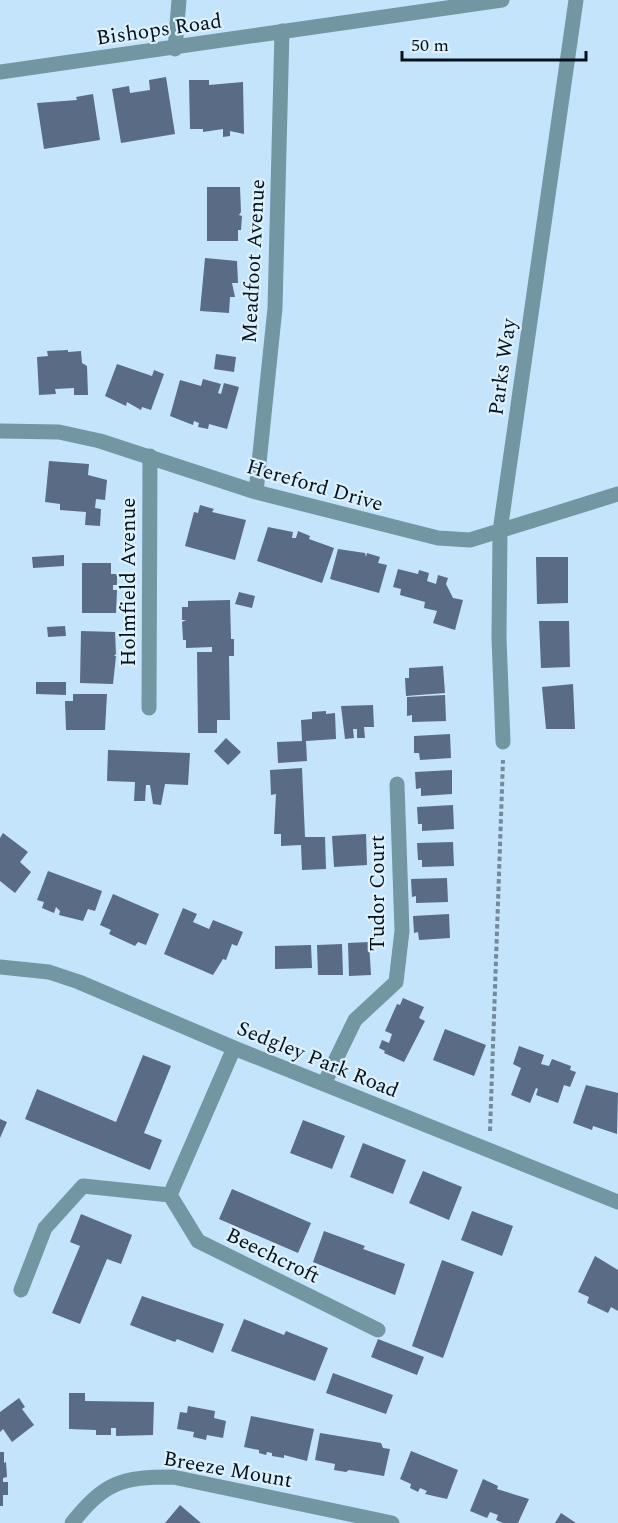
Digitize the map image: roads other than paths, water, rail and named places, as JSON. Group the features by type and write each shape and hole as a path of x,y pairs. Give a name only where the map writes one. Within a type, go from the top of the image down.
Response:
{"street":[{"path":"175,49 179,0"},
{"name":"Bishops Road","path":"0,72 175,49 282,31 502,0"},
{"name":"Parks Way","path":"503,742 499,638 500,531 576,0"},
{"name":"Meadfoot Avenue","path":"256,492 275,308 282,31"},
{"name":"Hereford Drive","path":"0,431 58,432 100,441 256,492 438,538 470,540 618,494"},
{"name":"Holmfield Avenue","path":"149,708 150,456"},
{"name":"Tudor Court","path":"324,1084 355,1020 396,982 402,932 397,784"},
{"name":"Sedgley Park Road","path":"0,967 49,972 79,982 234,1048 618,1202"},
{"path":"21,1290 45,1228 83,1186 170,1195 234,1048"},
{"name":"Beechcroft","path":"170,1195 198,1241 378,1330"},
{"name":"Breeze Mount","path":"72,1523 92,1498 114,1484 151,1477 173,1477 392,1523"}]}
